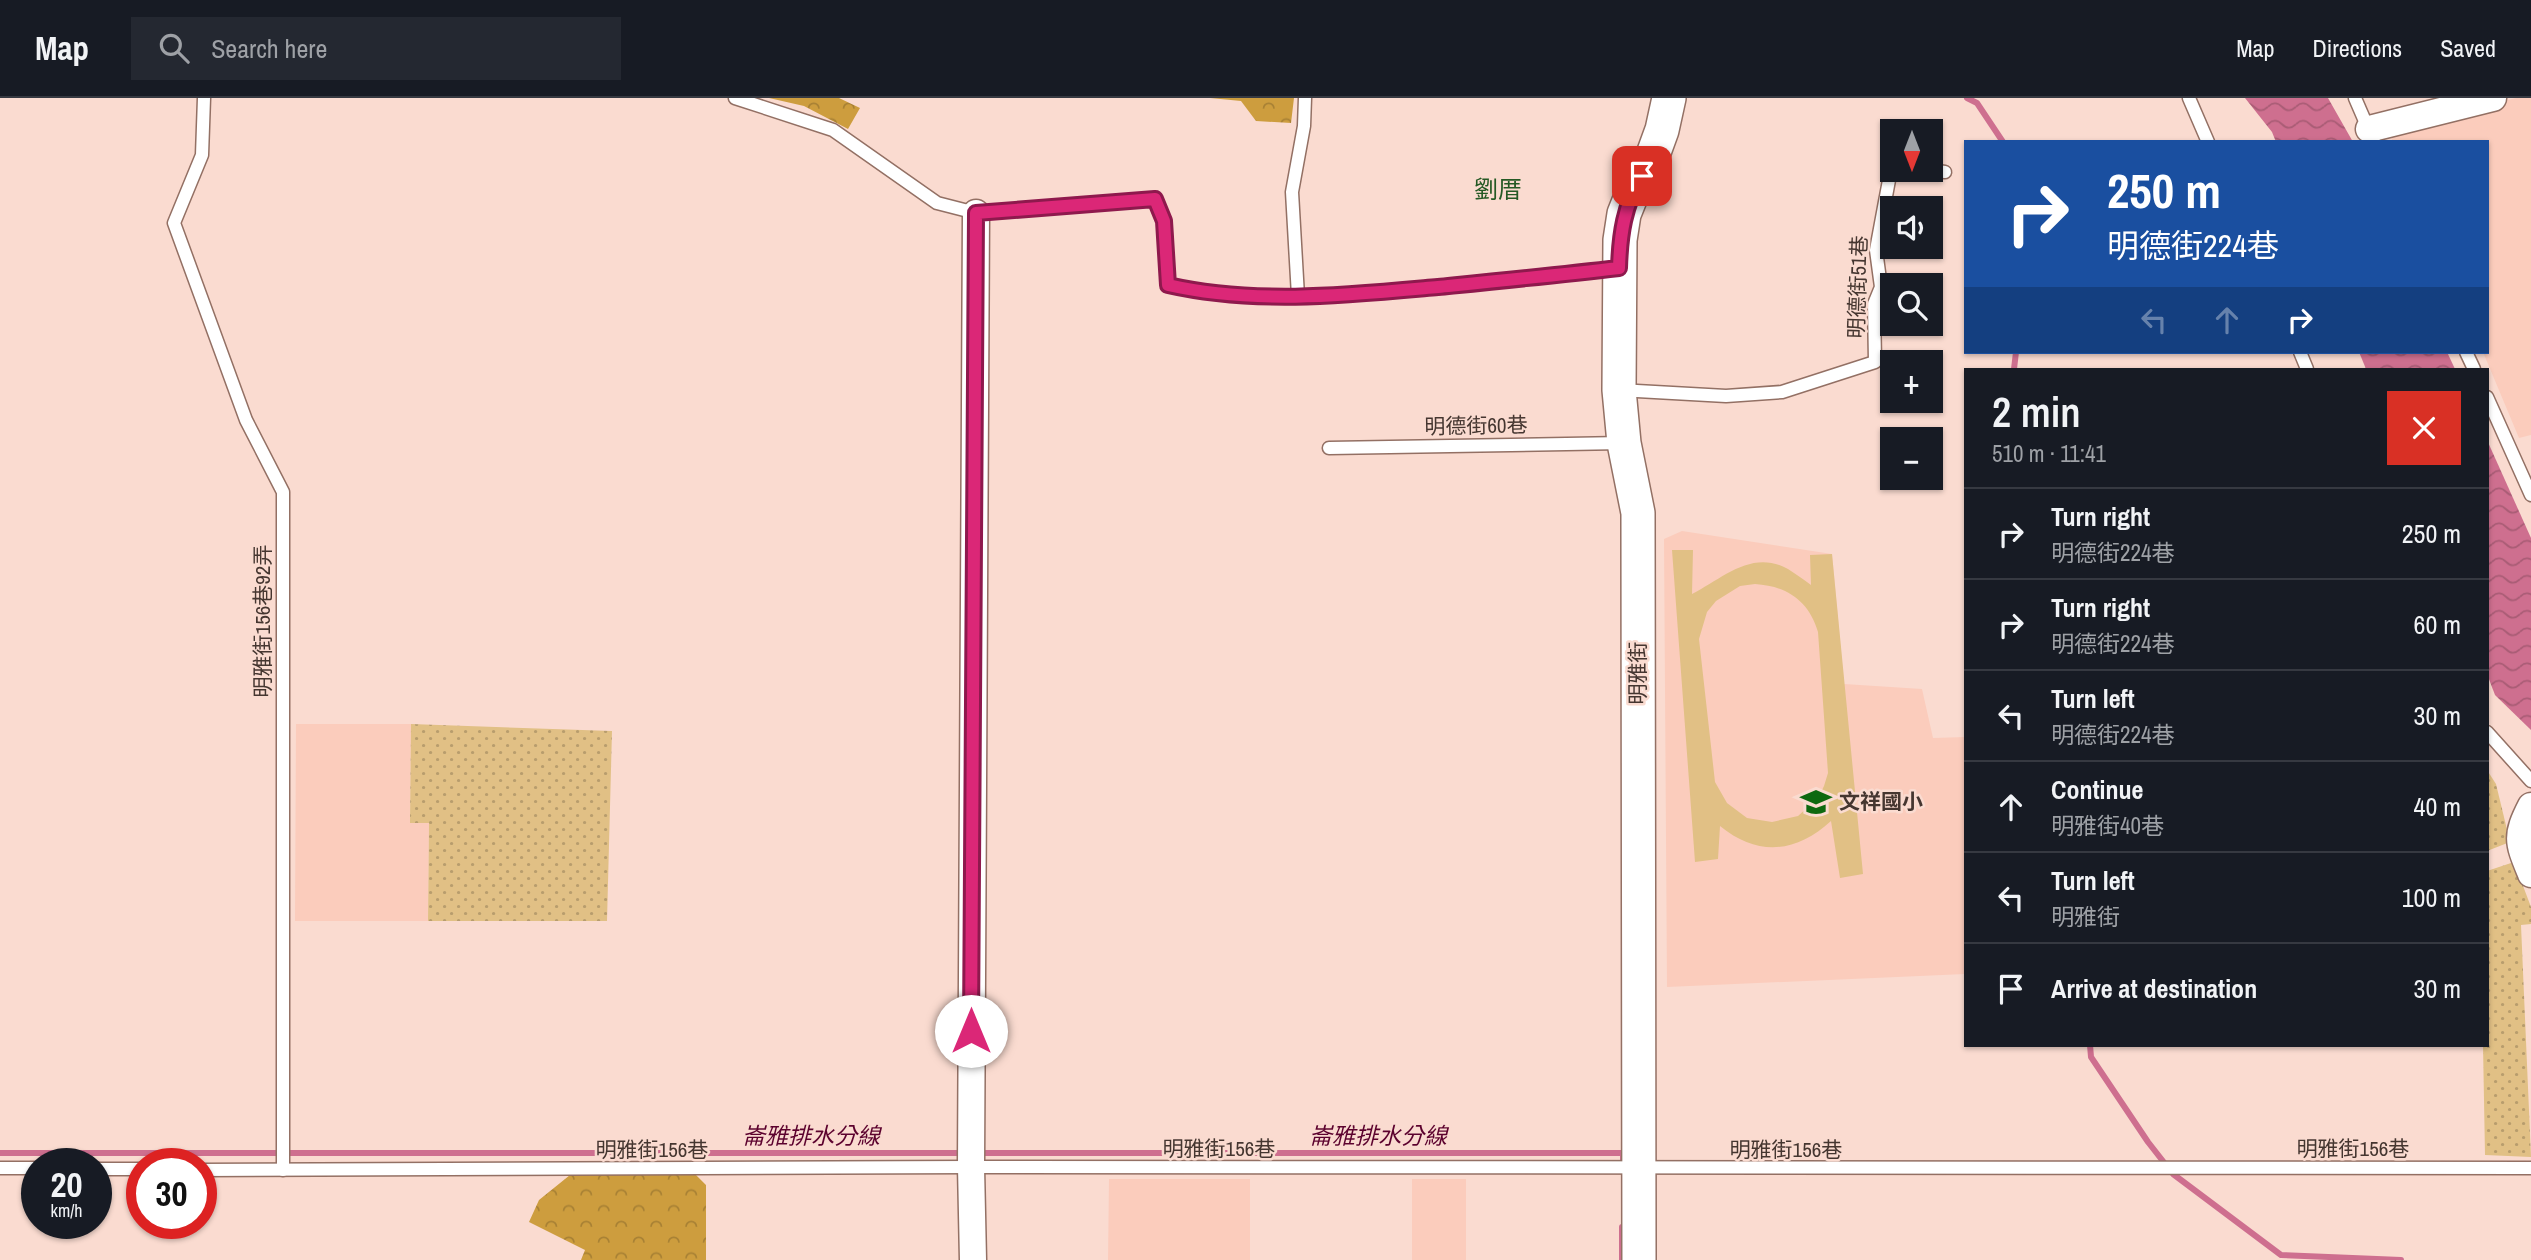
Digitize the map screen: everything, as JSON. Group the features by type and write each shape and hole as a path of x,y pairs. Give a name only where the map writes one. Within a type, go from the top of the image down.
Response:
{"street":[{"name":"明雅街","path":"1639,1260 1638,513 1623,443 1619,390 1619,268 1624,214 1634,188 1650,163 1662,130 1669,98"},
{"path":"2371,135 2493,98"},
{"path":"973,1260 971,1167 976,213"},
{"path":"2531,806 2519,830 2521,850 2531,874"}],"lane":[{"name":"明雅街156巷92弄","path":"204,98 202,155 174,223 246,420 283,492 283,1170"},
{"path":"735,98 833,130 936,203 976,213 1155,199 1164,221 1168,285 1200,293 1298,296 1377,293 1619,268"},
{"path":"1298,296 1292,192 1304,126 1305,98"},
{"path":"2189,98 2207,140"},
{"path":"2355,98 2371,135"},
{"name":"明德街51巷","path":"1619,390 1726,397 1783,392 1875,362 1874,304 1881,288 1876,250 1889,182"},
{"path":"2489,401 2531,495"},
{"name":"明德街60巷","path":"1329,448 1623,443"},
{"path":"2489,734 2531,781"},
{"name":"明雅街156巷","path":"217,1170 971,1167 2531,1168"},
{"path":"0,1168 21,1168"}],"shaded area":[{"path":"2516,98 2531,98 2531,435 2519,438 2484,354 2489,354 2489,140 2392,140 2388,129"},
{"name":"文祥國小","path":"1682,531 1832,554 1844,684 1922,689 1933,738 1964,737 1964,974 1667,987 1664,539"},
{"path":"1672,550 1693,550 1692,594 1738,568 1762,562 1788,569 1811,585 1810,555 1832,554 1863,874 1840,878 1831,821 1804,840 1777,847 1748,843 1720,826 1718,859 1695,862","holes":["1767,585 1787,592 1803,604 1818,632 1828,773 1818,798 1798,816 1772,822 1747,818 1727,803 1715,782 1699,639 1707,612 1716,601 1740,586"]},
{"path":"296,724 411,724 410,822 429,823 428,921 295,921"},
{"path":"411,724 612,731 607,921 428,921 429,823 410,823"},
{"path":"2489,773 2496,784 2510,842 2489,850"},
{"path":"2514,862 2531,907 2531,924 2521,925 2531,1157 2485,1155 2483,1047 2489,1047 2489,870"},
{"path":"1109,1179 1250,1179 1250,1260 1108,1260"},
{"path":"1412,1179 1466,1179 1466,1260 1412,1260"}],"green space":[{"path":"769,98 839,98 860,108 848,129 804,106"},
{"path":"1210,98 1294,98 1291,123 1256,121 1241,101"},
{"path":"570,1175 696,1175 706,1185 706,1260 581,1260 585,1250 529,1222 539,1200"}],"water":[{"path":"2245,98 2328,98 2352,140 2275,140"},
{"path":"2360,354 2448,354 2455,368 2366,368"},
{"path":"2489,444 2531,538 2531,730 2495,695 2489,679"}],"waterway":[{"path":"1967,98 1977,103 2002,140"},
{"path":"2014,368 2016,354"},
{"path":"2090,1047 2091,1057 2148,1142 2173,1174 2281,1255 2401,1260"},
{"name":"崙雅排水分線","path":"0,1153 964,1153"},
{"name":"崙雅排水分線","path":"978,1153 1623,1153 1623,1160"},
{"path":"1622,1227 1622,1260"}],"place":[{"name":"文祥國小","path":"1816,802"}],"district":[{"name":"劉厝","path":"1498,190"}],"route":[{"path":"971,1031 976,213 1155,199 1164,221 1168,285 1200,293 1273,297 1377,293 1619,268 1624,214 1642,176"}]}
